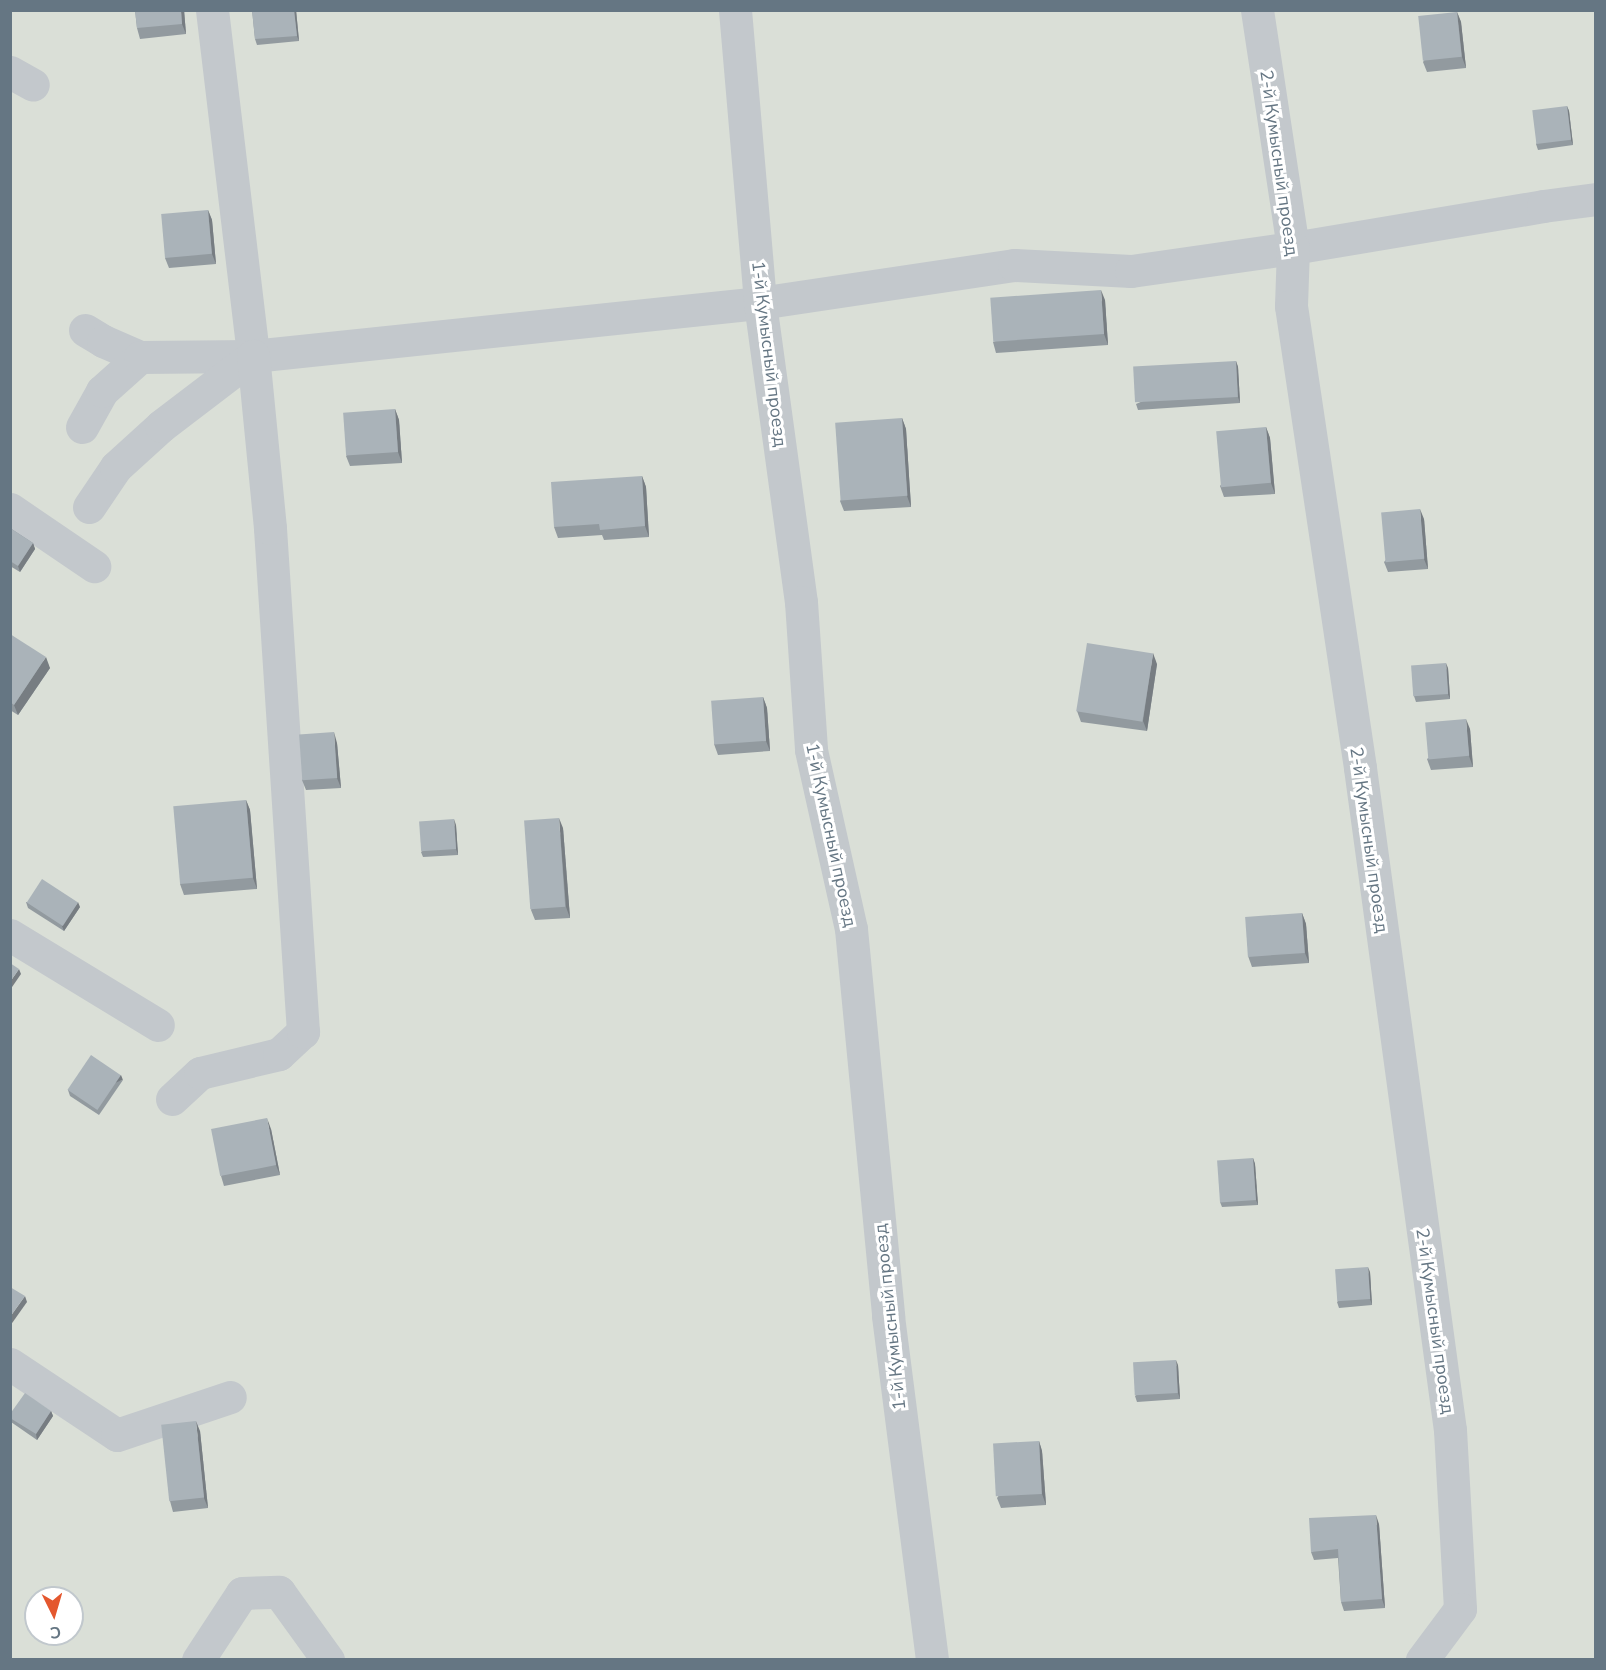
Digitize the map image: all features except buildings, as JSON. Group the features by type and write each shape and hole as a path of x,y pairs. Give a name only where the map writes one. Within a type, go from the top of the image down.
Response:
{"lane":[{"path":"172,1099 200,1073 279,1054 303,1032 271,540 253,356 212,10"},
{"name":"1-й Кумысный проезд","path":"735,10 760,303 801,602 811,750 851,929 888,1316 932,1659"},
{"name":"2-й Кумысный проезд","path":"1257,10 1293,248 1291,306 1360,768 1450,1430 1460,1609 1422,1659"},
{"path":"85,330 103,342 140,357 253,356 760,303 1014,265 1131,270 1293,248 1543,206 1596,200"},
{"path":"89,507 116,467 161,426 253,356"},
{"path":"82,427 102,391 140,357"},
{"path":"10,509 94,566"},
{"path":"10,936 158,1025"},
{"path":"10,1364 117,1435 230,1397"},
{"path":"198,1659 242,1593 279,1592 328,1659"}],"shaded area":[{"path":"11,11 1595,11 1595,1659 11,1660"}]}
